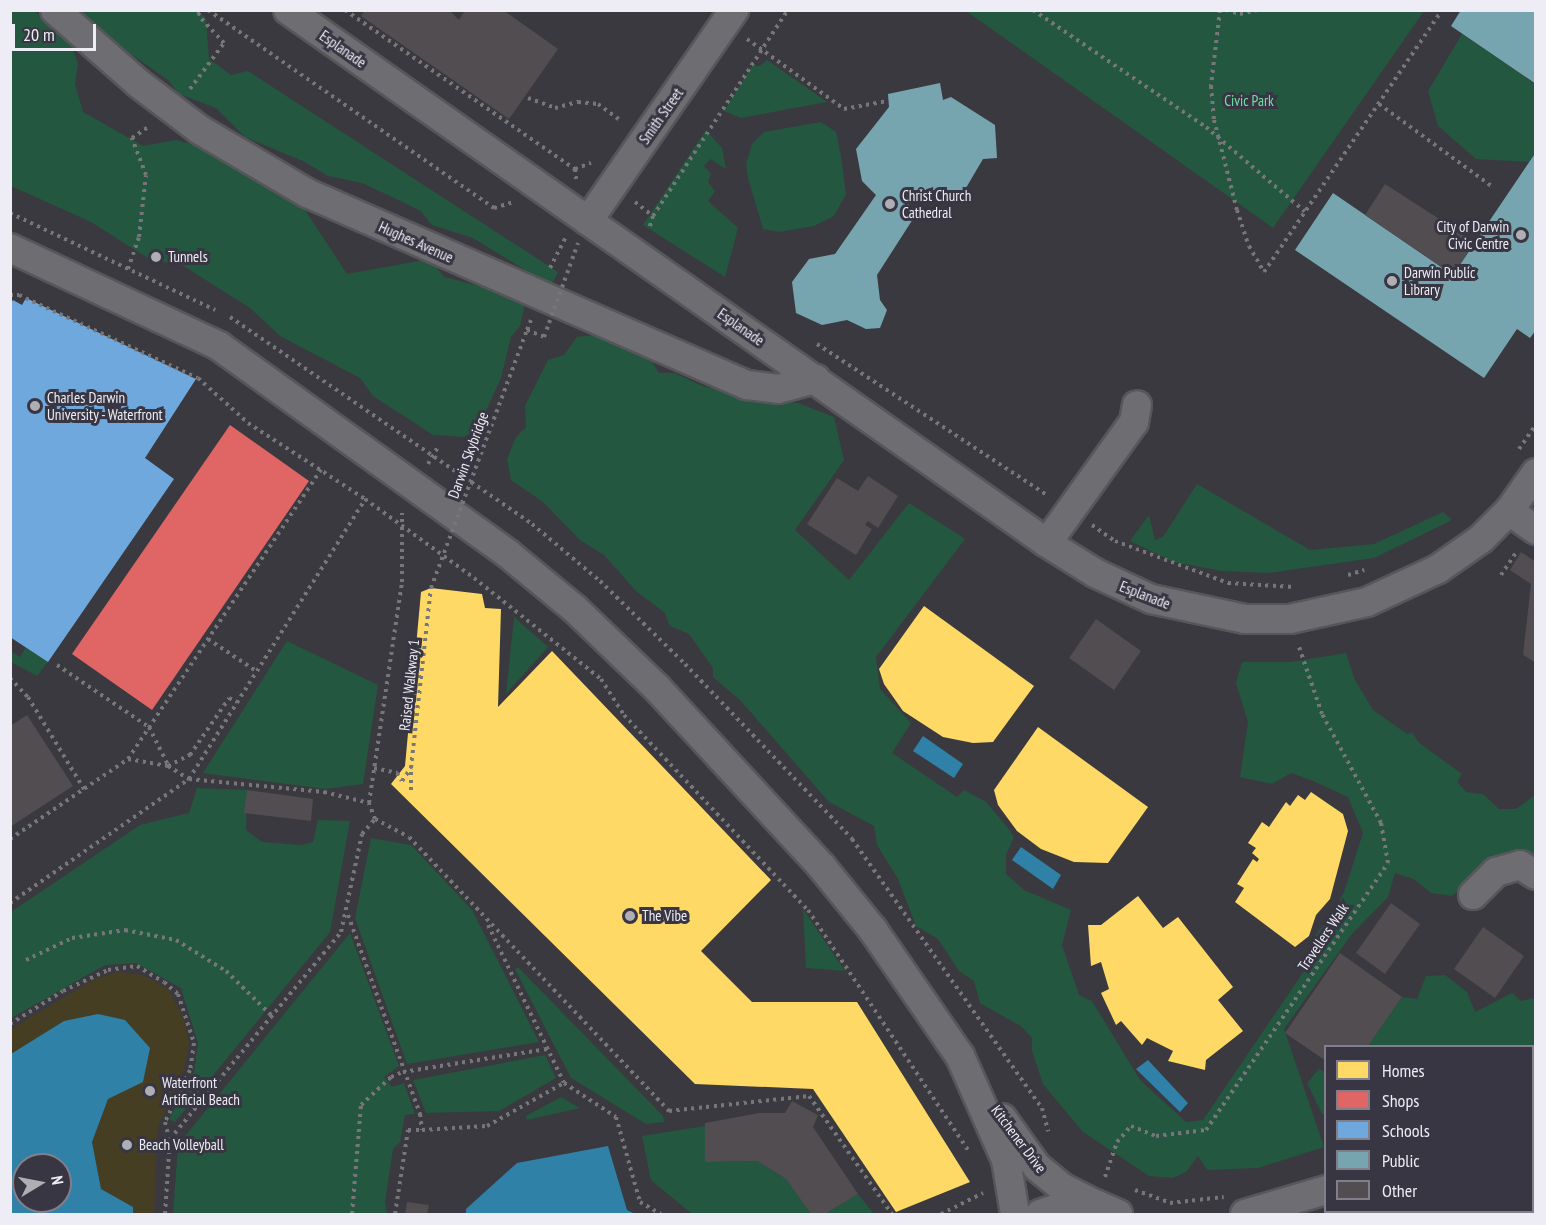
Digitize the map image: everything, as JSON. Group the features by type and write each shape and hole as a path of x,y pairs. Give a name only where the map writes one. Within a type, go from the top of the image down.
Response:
{"street":[{"name":"Hughes Avenue","path":"55,10 138,83 200,130 307,193 747,385 778,389 816,379"},
{"name":"Esplanade","path":"288,10 578,233 816,379 1047,543 1124,587 1170,605 1210,614 1290,619 1367,602 1406,586 1481,540 1509,511 1536,473"},
{"name":"Smith Street","path":"578,233 730,17"},
{"path":"10,248 42,261 219,346 507,553 574,609 657,688 779,816 873,930 960,1056 1006,1160 1015,1215"},
{"path":"1047,543 1134,422 1137,405"},
{"path":"1509,511 1536,530"},
{"path":"1473,895 1497,872 1520,865 1536,875"},
{"name":"Kitchener Drive","path":"960,1056 1036,1167 1063,1188 1111,1205"},
{"path":"1236,1205 1324,1190"},
{"path":"1040,1215 1075,1202 1111,1205"}],"path":[{"path":"201,10 198,15 224,43"},
{"path":"208,10 494,208 517,201 525,207"},
{"path":"345,10 575,169 589,167"},
{"path":"653,216 788,10"},
{"path":"1033,10 1220,139 1305,212"},
{"path":"1220,10 1211,86 1220,139 1249,246 1264,272 1442,10"},
{"path":"1226,10 1258,10"},
{"path":"730,17 844,109 887,101"},
{"path":"528,98 555,108 578,102 598,104 621,121"},
{"path":"1379,104 1493,187"},
{"path":"547,276 578,233 558,230"},
{"name":"Darwin Skybridge","path":"431,588 527,330 544,337 578,233"},
{"path":"117,298 139,237"},
{"path":"10,295 19,295 198,378 248,423 364,499 474,578 602,679 624,715 808,910 976,1161"},
{"path":"425,469 439,445"},
{"path":"10,839 128,759 321,470"},
{"path":"10,903 189,779 364,499"},
{"path":"402,527 402,582 369,803 375,819 409,837 486,922 669,1111 810,1096 892,1215"},
{"name":"Raised Walkway 1","path":"375,768 397,773 403,777 402,781 411,768 431,588"},
{"name":"Travellers Walk","path":"1111,1205 1117,1142 1131,1126 1156,1136 1206,1130 1388,863 1381,823 1322,714 1290,619"},
{"path":"208,639 256,671"},
{"path":"57,665 149,727 168,766"},
{"path":"10,678 28,697 84,789"},
{"path":"168,766 190,755 229,698 237,702"},
{"path":"128,759 168,766 189,779 324,792 369,803"},
{"path":"411,768 411,790"},
{"path":"170,1139 341,932 348,915 362,834 375,819"},
{"path":"348,915 422,1130"},
{"path":"486,922 564,1083 616,1117 640,1202 661,1215"},
{"path":"26,960 72,938 125,930 176,940 226,971 272,1016"},
{"path":"10,1024 63,991 108,970 137,966 164,982 178,994 194,1043 190,1070 165,1122 170,1139 165,1215"},
{"path":"352,1215 361,1105 391,1077 403,1072 547,1048"},
{"path":"395,1215 408,1130 487,1126 564,1083"},
{"path":"1111,1205 1116,1182"},
{"path":"1127,1186 1170,1203 1236,1205"},
{"path":"940,1215 994,1188"}],"green space":[{"path":"11,11 34,11 70,40 78,64 75,84 83,112 143,146 176,140 220,152 305,210 347,274 430,259 444,277 495,290 525,304 520,326 511,337 501,378 478,428 464,437 433,435 373,396 360,378 280,336 250,308 182,265 151,260 91,222 11,186"},
{"path":"69,11 197,11 206,18 209,59 231,75 248,71 558,272 551,286 473,238 432,225 421,211 362,183 328,176 305,162 245,137 216,108 179,94 168,80"},
{"name":"Civic Park","path":"966,11 1424,11 1273,228"},
{"path":"1462,34 1535,84 1535,152 1529,162 1476,159 1438,126 1428,91"},
{"path":"767,60 827,102 741,118 724,111 752,66 760,66"},
{"path":"821,122 836,132 846,194 834,216 814,226 779,232 763,229 746,164 752,144 764,132"},
{"path":"706,130 722,148 726,169 710,159 704,166 711,174 708,182 715,191 708,201 738,228 725,277 643,225"},
{"path":"596,335 652,362 659,373 675,373 700,385 750,399 798,403 834,417 844,460 795,530 849,580 909,503 965,539 876,657 880,689 911,723 892,753 957,797 964,790 986,802 1008,828 1014,837 1006,855 1006,874 1024,890 1071,910 1062,945 1079,995 1092,1001 1140,1080 1186,1122 1203,1120 1319,949 1310,941 1332,916 1344,892 1363,833 1348,797 1313,781 1291,773 1272,784 1240,777 1248,722 1236,683 1242,662 1291,662 1346,653 1355,680 1373,710 1407,734 1413,733 1418,742 1462,774 1457,782 1466,792 1483,794 1499,809 1516,809 1535,795 1535,865 1510,863 1506,853 1452,896 1431,893 1414,879 1395,873 1388,897 1351,935 1284,1029 1324,1147 1258,1168 1207,1170 1198,1156 1186,1172 1173,1178 1149,1176 1083,1132 1043,1084 1032,1051 1032,1038 1022,1027 980,1003 974,981 959,971 938,939 916,926 898,879 877,845 874,826 829,802 741,701 713,677 713,668 689,634 670,626 664,612 637,592 604,555 580,540 543,502 511,480 507,459 516,437 526,427 525,406 548,360 564,355 577,337"},
{"path":"1197,484 1310,550 1374,544 1443,512 1452,520 1374,558 1269,573 1222,571 1174,562 1130,541 1149,515 1155,540 1163,537"},
{"path":"514,617 548,647 506,694"},
{"path":"287,641 378,685 363,784 325,789 203,773"},
{"path":"26,647 48,662 37,676 11,662 10,651 20,657"},
{"path":"197,788 247,790 246,830 262,842 301,845 313,842 318,820 350,821 330,932 175,1122 169,1119 194,1072 198,1043 181,988 136,963 105,965 11,1018 11,912 140,825 189,813"},
{"path":"371,838 411,845 472,910 539,1042 407,1064 355,918"},
{"path":"803,909 845,971 806,968"},
{"path":"350,933 399,1066 384,1077 392,1087 404,1083 415,1114 405,1115 400,1142 393,1149 385,1202 387,1214 173,1214 178,1145"},
{"path":"518,967 663,1116 664,1122 646,1124 571,1078 515,969"},
{"path":"1445,975 1467,992 1475,1012 1512,993 1521,1001 1535,998 1535,1051 1534,1045 1369,1045 1402,997 1417,999 1426,976"},
{"path":"545,1055 556,1078 499,1111 426,1113 413,1080"},
{"path":"1319,1069 1324,1072 1324,1114 1322,1114 1307,1083"},
{"path":"561,1097 580,1108 527,1120 526,1116"},
{"path":"705,1126 706,1162 757,1161 786,1179 811,1214 692,1214 651,1180 642,1136"},
{"path":"858,1194 874,1214 825,1214"}],"sand":[{"name":"Waterfront Artificial Beach","path":"117,972 143,975 169,990 183,1017 189,1043 184,1069 157,1129 154,1214 133,1214 133,1207 101,1189 92,1142 108,1099 64,1021 11,1054 11,1029 95,979"}],"water":[{"path":"923,736 963,764 954,778 913,751"},
{"path":"1021,847 1061,875 1053,889 1012,860"},
{"path":"98,1014 125,1020 150,1048 143,1082 108,1099 92,1142 101,1189 133,1207 133,1214 11,1214 11,1054 64,1021"},
{"path":"1148,1060 1188,1103 1180,1112 1136,1069"},
{"path":"608,1146 627,1210 635,1214 466,1214 466,1209 517,1163"}],"building: Homes":[{"name":"The Vibe","path":"431,588 482,594 485,608 501,609 498,707 552,651 771,880 701,951 752,1002 857,1002 970,1182 896,1212 813,1089 695,1084 391,784 405,766 421,592"},
{"path":"924,606 1034,686 993,742 973,743 943,737 903,711 884,684 879,669"},
{"path":"1038,727 1148,807 1108,863 1074,862 1041,849 1017,831 998,805 994,790"},
{"path":"1311,792 1343,814 1348,831 1330,899 1316,915 1309,936 1295,947 1235,902 1244,888 1237,884 1253,859 1257,862 1259,859 1252,853 1256,848 1248,843 1262,822 1269,827 1286,802 1290,806 1298,795 1305,800"},
{"path":"1138,896 1163,928 1178,917 1233,987 1218,1000 1243,1031 1206,1060 1205,1070 1168,1061 1173,1051 1147,1038 1142,1045 1121,1021 1116,1025 1101,993 1109,989 1101,962 1091,966 1088,925 1101,925"}],"building: Shops":[{"path":"230,425 309,481 152,710 72,654"}],"building: Schools":[{"path":"26,298 196,379 145,458 174,479 48,662 10,637 10,304 13,300 22,305"}],"building: Public":[{"path":"1461,10 1536,10 1536,84 1451,26"},
{"name":"Christ Church Cathedral","path":"940,83 943,100 951,97 995,125 997,158 983,159 963,193 915,199 904,209 913,219 877,275 880,300 887,310 880,328 866,329 847,320 822,325 796,313 792,282 809,259 835,254 876,195 862,181 856,149 889,107 888,94"},
{"path":"1536,152 1536,330 1530,338 1517,329 1484,378 1295,250 1333,193 1453,275"}],"building: Other":[{"path":"365,10 449,10 459,20 465,10 503,10 558,49 509,119 361,16"},
{"path":"1385,184 1475,242 1453,275 1365,215"},
{"path":"868,476 898,496 878,528 868,521 865,525 872,529 856,555 807,524 837,478 858,491"},
{"path":"1521,552 1536,562 1536,663 1523,655 1531,584 1510,570"},
{"path":"1096,619 1141,651 1114,690 1069,658"},
{"path":"27,715 73,786 10,827 10,726"},
{"path":"247,790 313,799 311,821 244,813"},
{"path":"1391,903 1420,924 1385,974 1356,953"},
{"path":"1483,927 1524,956 1495,998 1454,969"},
{"path":"1340,953 1402,997 1369,1045 1324,1045 1324,1060 1285,1033"},
{"path":"792,1101 818,1115 813,1127 858,1194 825,1214 811,1214 786,1179 757,1161 705,1162 705,1123 759,1113 785,1113"},
{"path":"407,1202 429,1205 427,1214 405,1214"}],"place":[{"name":"Christ Church Cathedral","path":"890,204"},
{"name":"City of Darwin Civic Centre","path":"1521,235"},
{"name":"Tunnels","path":"156,257"},
{"name":"Darwin Public Library","path":"1392,281"},
{"name":"Charles Darwin University - Waterfront","path":"35,406"},
{"name":"The Vibe","path":"630,916"},
{"name":"Waterfront Artificial Beach","path":"150,1091"},
{"name":"Beach Volleyball","path":"127,1145"}]}
